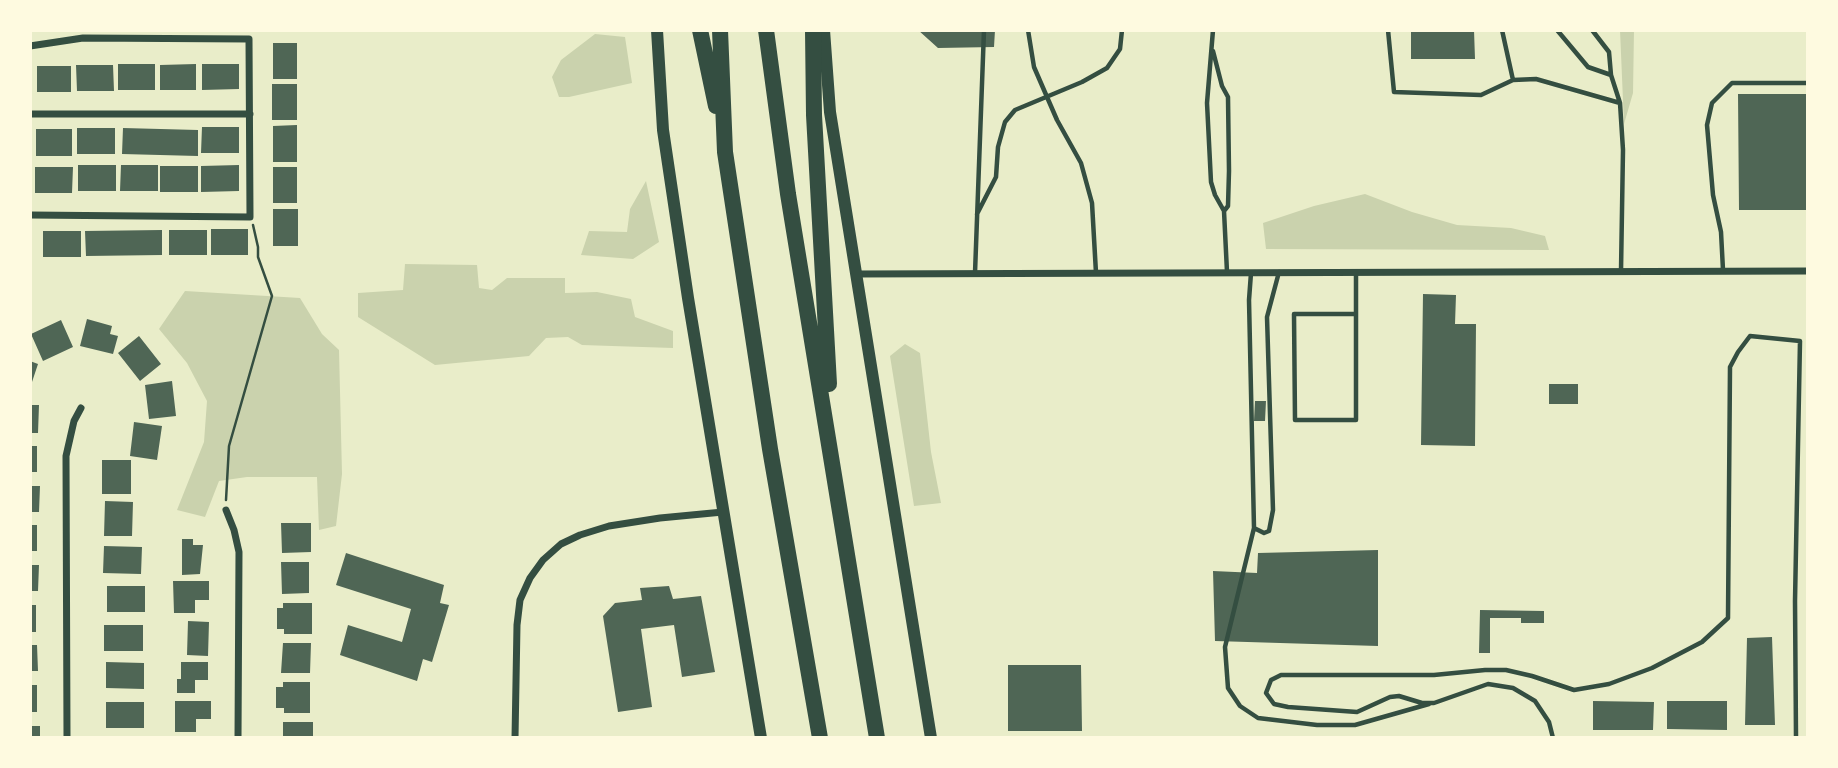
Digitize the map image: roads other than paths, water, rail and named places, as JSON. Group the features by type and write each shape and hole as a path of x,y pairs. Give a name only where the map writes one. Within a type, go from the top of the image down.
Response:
{"highway":[{"path":"700,30 725,152 771,449 820,738"},
{"path":"720,30 725,152"},
{"path":"766,30 788,194 877,738"},
{"path":"813,30 814,115 833,464"}],"main road":[{"path":"657,30 663,130 761,738"},
{"path":"824,30 830,113 931,738"}],"street":[{"path":"205,30 205,39"},
{"path":"30,46 83,34 249,40 250,216 30,215"},
{"path":"30,114 250,114"},
{"path":"855,274 1808,271"},
{"path":"67,738 66,456 74,421 81,408"},
{"path":"226,510 239,552 238,738"},
{"path":"515,738 520,600 542,560 561,544 580,534 609,526 660,517 723,512"}],"lane":[{"path":"975,273 984,30"},
{"path":"1028,30 1034,67 1081,163 1092,203 1096,272"},
{"path":"977,214 996,177 998,147 1005,122 1015,110 1082,82 1107,68 1120,49 1122,30"},
{"path":"1213,30 1207,103 1211,182 1214,195 1224,211 1227,272"},
{"path":"1388,30 1394,92 1481,95 1513,80 1536,79 1620,103"},
{"path":"1502,30 1513,80"},
{"path":"1557,30 1588,67 1611,75"},
{"path":"1592,30 1609,52 1611,75 1620,103 1623,150 1621,271"},
{"path":"1213,51 1222,86 1228,97 1228,206 1224,211"},
{"path":"1723,270 1721,232 1713,195 1707,125 1712,103 1732,83 1808,83"},
{"path":"1356,271 1356,314 1356,420 1295,420 1294,314 1356,314"},
{"path":"1251,272 1249,300 1254,528 1225,647 1228,688 1240,706 1258,718 1280,723 1355,725 1434,703 1488,684 1513,688 1535,701 1549,722 1553,738"},
{"path":"1254,528 1264,533 1269,531 1272,521 1267,317 1279,272"},
{"path":"1434,703 1422,703 1399,696 1381,699 1357,712 1312,710 1274,704 1266,693 1271,680 1281,676 1434,675 1485,670 1506,670 1574,690 1609,684 1652,668 1702,642 1728,618 1730,367 1751,336 1800,341 1795,601 1796,738"}]}
